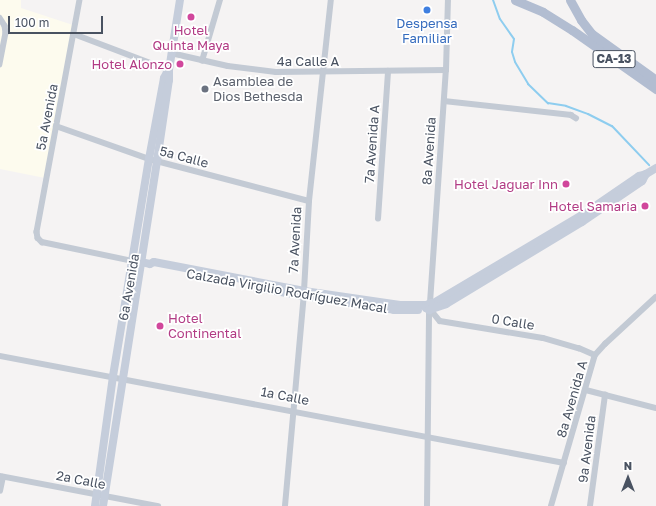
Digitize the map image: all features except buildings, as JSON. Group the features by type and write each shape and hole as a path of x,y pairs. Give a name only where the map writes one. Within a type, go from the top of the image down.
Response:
{"main road":[{"name":"CA-13","path":"515,0 542,12 572,30 656,89"},
{"name":"CA-13","path":"570,0 581,20 592,34 656,80"}],"street":[{"name":"5a Avenida","path":"38,238 37,232 80,0"},
{"name":"6a Avenida","path":"95,506 101,496 122,378 137,262 153,160 169,80 169,70 180,0"},
{"path":"202,61 220,0"},
{"name":"7a Avenida","path":"285,506 303,294 309,201 331,0"},
{"name":"8a Avenida","path":"427,506 426,436 430,307 446,70 448,0"},
{"path":"0,18 5,26 6,33 0,64"},
{"path":"74,34 169,70"},
{"name":"4a Calle A","path":"172,53 202,61 252,70 324,72 446,70"},
{"name":"7a Avenida A","path":"378,219 388,71"},
{"path":"444,101 571,115 576,118"},
{"name":"5a Calle","path":"56,126 153,160 309,201"},
{"name":"Calzada Virgilio Rodríguez Macal","path":"38,238 42,242 150,264 153,267 303,294 430,307 446,304 582,222 642,181 646,174 656,168"},
{"name":"6a Avenida","path":"103,506 101,496 113,376 137,262"},
{"name":"8a Avenida A","path":"552,506 595,355 604,344 656,297"},
{"name":"0 Calle","path":"430,307 440,321 543,338 579,348 595,355"},
{"name":"1a Calle","path":"0,356 113,376 564,463"},
{"path":"586,390 656,408"},
{"name":"9a Avenida","path":"590,506 605,395"},
{"path":"0,491 1,476"},
{"name":"2a Calle","path":"1,476 158,506"}],"shaded area":[{"path":"0,0 21,0 21,8 73,25 45,178 0,169"}],"waterway":[{"path":"493,0 500,19 514,39 512,52 515,62 528,84 548,103 566,106 588,114 612,126 649,165"}],"place":[{"name":"Despensa Familiar","path":"427,10"},
{"name":"Hotel Quinta Maya","path":"191,17"},
{"name":"Hotel Alonzo","path":"180,64"},
{"name":"Asamblea de Dios Bethesda","path":"205,89"},
{"name":"Hotel Jaguar Inn","path":"566,184"},
{"name":"Hotel Samaria","path":"645,206"},
{"name":"Hotel Continental","path":"160,326"}]}
